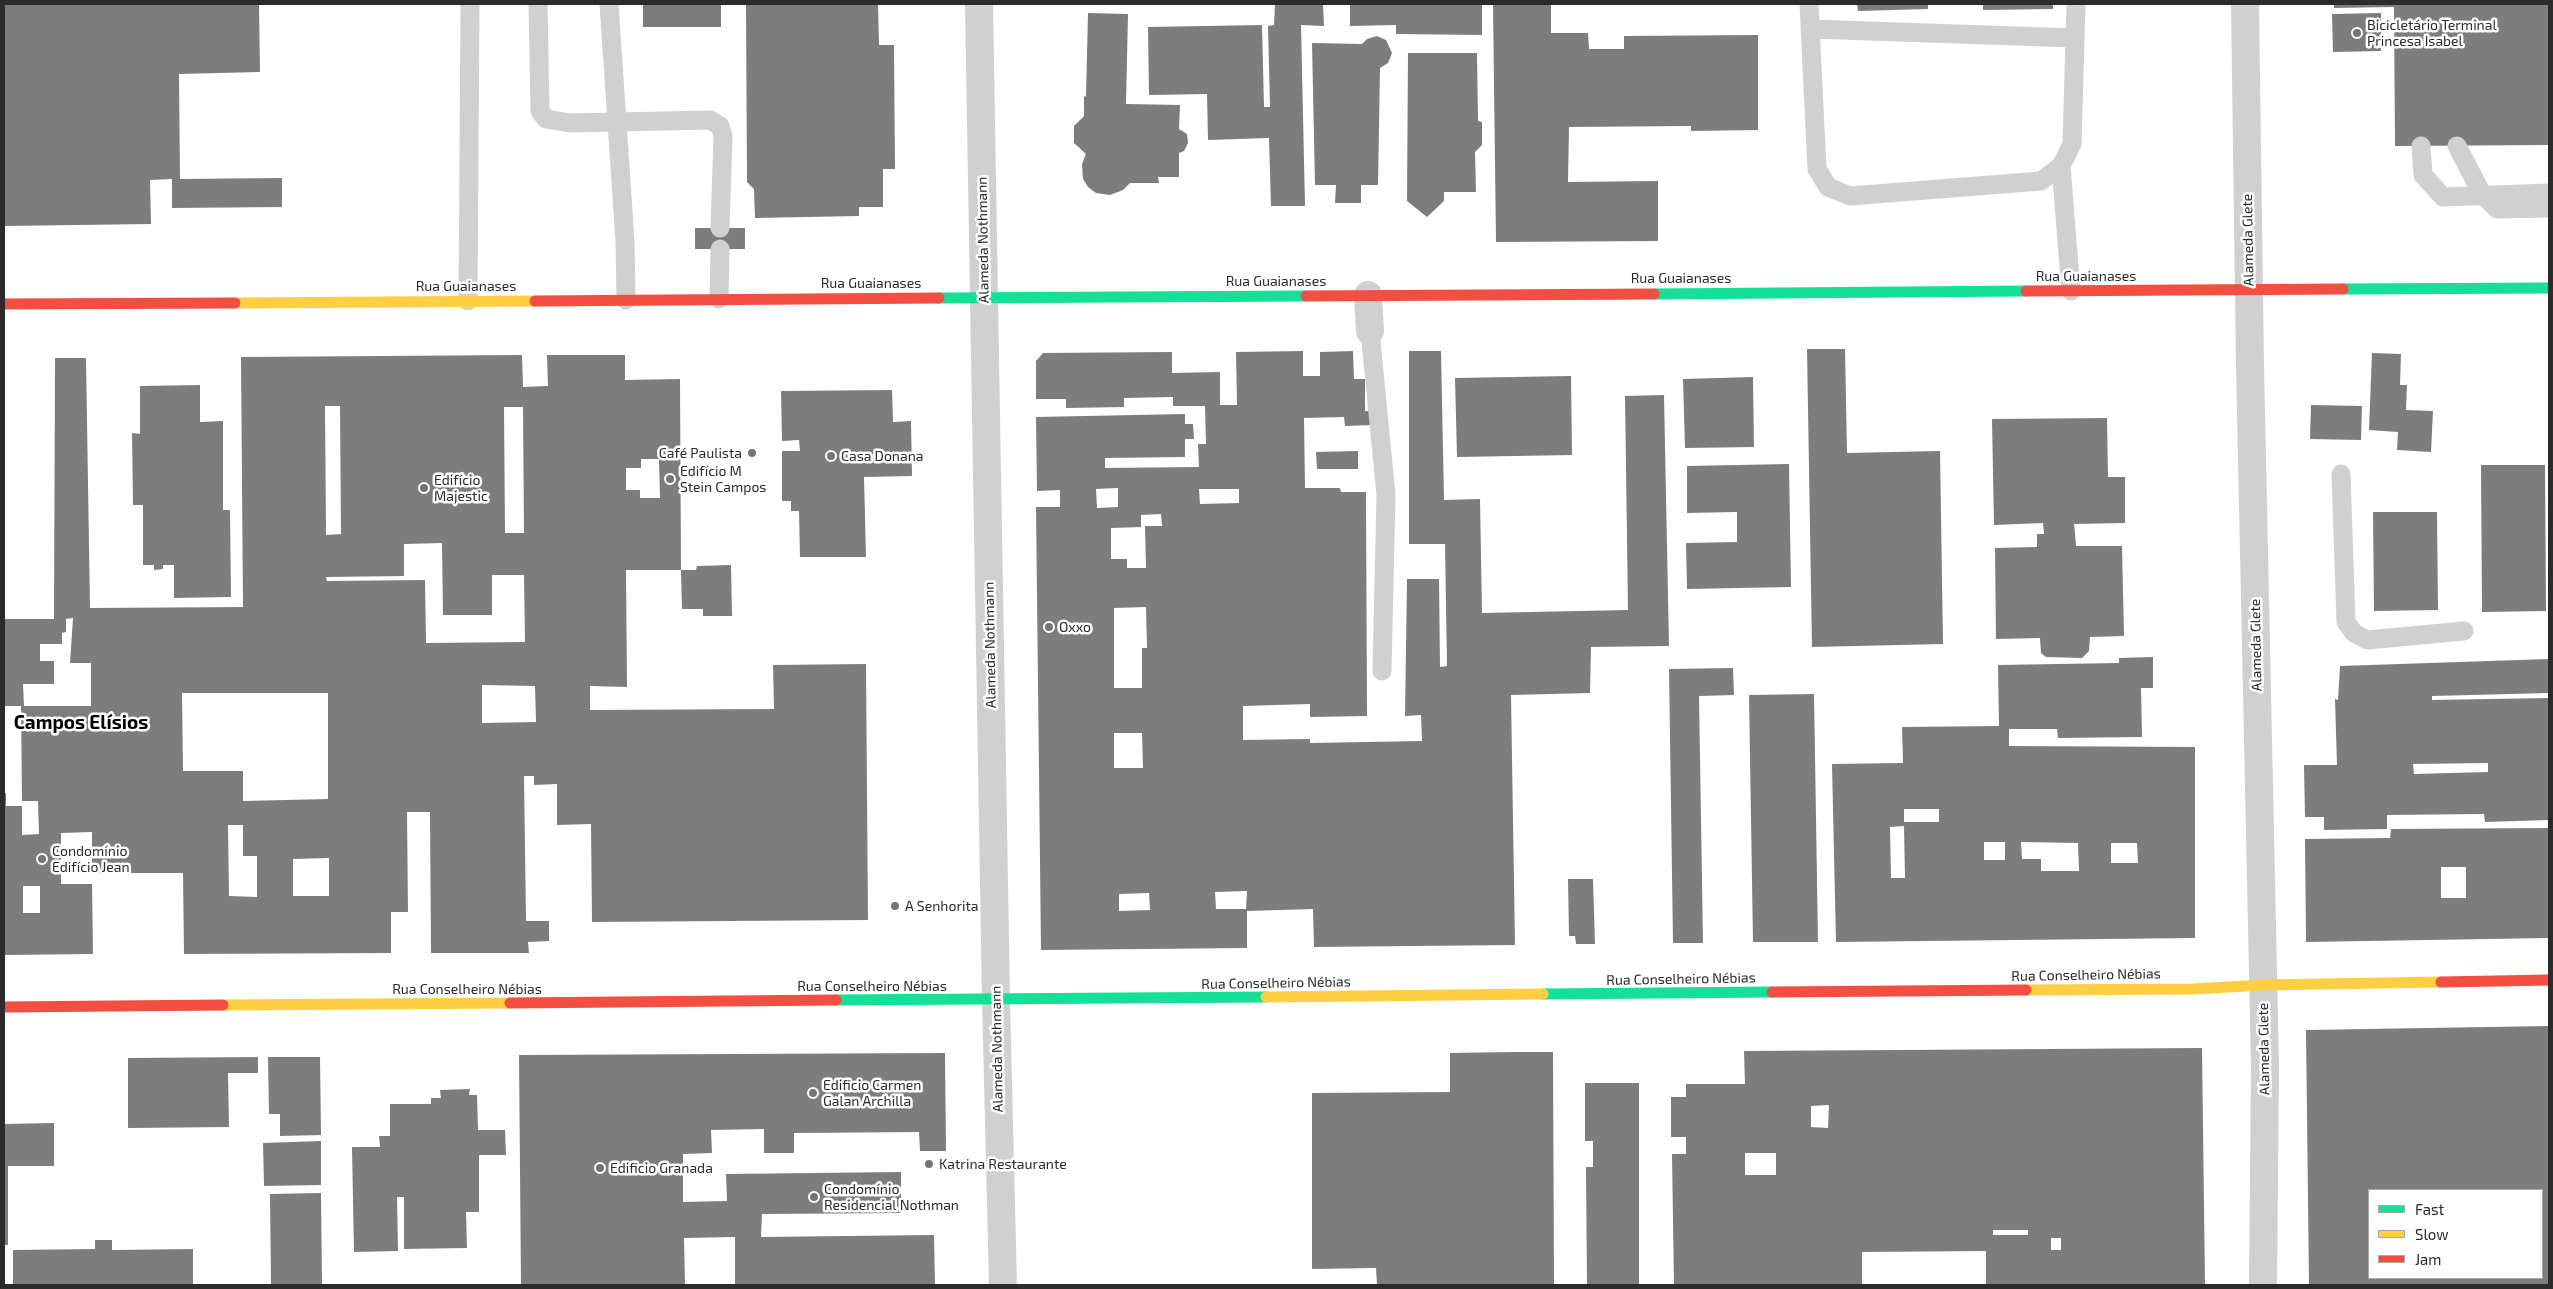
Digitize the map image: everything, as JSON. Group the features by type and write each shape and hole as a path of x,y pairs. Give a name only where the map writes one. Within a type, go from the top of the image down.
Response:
{"street":[{"name":"Alameda Nothmann","path":"979,4 996,1000 1003,1285"},
{"name":"Alameda Glete","path":"2245,4 2249,290 2264,985 2263,1285"},
{"name":"Rua Guaianases","path":"4,304 2549,288"},
{"path":"1368,295 1370,331"},
{"name":"Rua Conselheiro Nébias","path":"4,1007 2193,989 2264,985 2549,980"}],"lane":[{"path":"468,301 470,4"},
{"path":"538,4 540,111 546,119 570,123 710,120 720,126 723,136 720,228"},
{"path":"609,4 626,241 626,300"},
{"path":"1809,4 1817,169 1828,187 1850,196 2041,181 2061,166 2072,144 2076,4"},
{"path":"1810,29 2075,38"},
{"path":"2421,146 2423,175 2443,196 2549,193"},
{"path":"2458,146 2482,194 2497,209 2549,208"},
{"path":"2061,166 2071,291"},
{"path":"719,300 720,248"},
{"path":"1370,331 1386,495 1382,672"},
{"path":"2341,474 2346,622 2350,628 2367,640 2464,631"}],"building":[{"path":"4,4 259,4 260,72 179,74 180,179 282,178 282,207 172,208 172,179 150,180 151,224 4,226"},
{"path":"643,4 721,4 721,27 643,27"},
{"path":"746,4 878,4 879,45 894,45 895,169 883,169 883,207 859,207 859,216 755,218 754,189 747,182"},
{"path":"1275,4 1323,4 1324,26 1301,25 1305,206 1271,206 1269,138 1208,140 1207,94 1149,95 1148,27 1262,25 1264,107 1270,107 1268,26 1274,25"},
{"path":"1350,4 1482,4 1482,35 1396,34 1396,25 1350,26"},
{"path":"1493,4 1551,4 1551,33 1588,33 1589,49 1624,49 1624,36 1758,35 1758,130 1691,131 1691,126 1569,127 1568,182 1658,181 1658,241 1496,242"},
{"path":"1857,4 1928,4 1928,9 1858,11"},
{"path":"1983,4 2053,4 2053,9 1983,10"},
{"path":"2334,4 2549,4 2549,145 2395,146 2394,7 2334,8"},
{"path":"1088,13 1128,14 1126,104 1180,105 1179,129 1187,134 1188,143 1184,151 1179,153 1179,177 1158,177 1159,183 1130,183 1123,190 1110,195 1096,193 1088,187 1083,179 1082,164 1086,154 1074,143 1074,126 1084,116"},
{"name":"Bicicletário Terminal Princesa Isabel","path":"2381,13 2381,51 2333,52 2332,14"},
{"path":"1377,36 1386,40 1392,53 1388,63 1380,68 1378,185 1361,185 1361,203 1335,203 1336,185 1315,185 1312,43 1362,44 1367,39"},
{"path":"1408,53 1477,53 1478,121 1482,122 1482,145 1475,152 1476,192 1444,192 1444,201 1427,217 1407,201"},
{"path":"695,228 745,228 745,249 695,249"},
{"path":"1807,349 1845,349 1847,453 1940,451 1943,644 1812,647"},
{"path":"1303,351 1303,376 1320,376 1320,352 1353,351 1354,379 1365,379 1365,411 1373,411 1373,425 1345,426 1344,417 1304,418 1305,488 1340,488 1341,492 1366,492 1367,716 1310,717 1310,704 1243,706 1243,740 1310,739 1310,743 1422,741 1421,715 1405,716 1407,579 1439,579 1440,667 1447,666 1445,544 1409,544 1409,351 1441,351 1444,500 1480,499 1482,613 1628,610 1625,396 1664,395 1669,646 1591,647 1590,693 1511,695 1515,945 1314,947 1313,909 1247,911 1247,948 1041,950 1036,507 1060,507 1060,490 1037,491 1036,417 1185,414 1185,424 1193,424 1194,439 1185,439 1185,457 1105,458 1105,468 1199,467 1198,444 1206,444 1205,406 1173,406 1173,397 1124,398 1124,407 1066,408 1066,399 1036,399 1036,361 1043,353 1172,352 1172,373 1220,372 1220,405 1237,405 1236,352","holes":["1118,488 1118,507 1097,508 1096,489","1199,489 1239,489 1239,503 1200,504","1161,514 1162,526 1145,526 1146,568 1127,568 1127,559 1111,559 1111,528 1141,527 1141,515","1146,607 1147,648 1142,648 1142,688 1114,688 1114,608","1114,733 1142,733 1143,768 1114,768","1247,891 1246,909 1216,909 1215,892","1149,893 1150,910 1119,911 1119,894"]},
{"path":"2372,353 2401,354 2400,385 2407,385 2406,410 2433,411 2431,452 2397,450 2398,432 2369,430"},
{"path":"522,355 523,387 548,386 547,355 625,355 625,380 680,379 681,570 626,570 627,687 590,686 590,710 774,709 773,665 866,664 868,920 592,922 591,824 557,825 557,784 534,785 534,776 524,776 526,921 549,921 549,941 528,942 529,953 431,953 430,812 407,812 408,912 391,912 391,953 184,954 183,873 92,873 92,832 61,833 61,884 92,884 93,954 4,955 4,793 6,793 6,806 22,806 22,835 39,834 38,801 22,801 21,706 4,706 4,619 54,619 55,358 86,358 90,608 243,607 241,357","holes":["325,406 340,406 341,534 326,535","504,407 523,407 524,533 505,533","641,459 659,459 660,498 640,498 640,490 626,490 626,468 641,468","442,543 443,615 492,615 492,575 524,575 525,642 426,643 425,580 327,581 326,577 404,576 404,544","73,618 70,663 91,663 91,706 24,706 23,684 54,684 54,661 40,661 40,644 62,644 62,633 66,632 66,619","482,685 535,686 536,722 482,723","182,693 328,693 328,799 243,801 243,771 183,771","228,825 243,825 243,856 257,856 257,897 229,896","329,858 329,896 293,896 293,859","23,886 40,886 40,913 23,913"]},
{"path":"1571,376 1572,455 1457,457 1455,378"},
{"path":"1753,377 1754,447 1685,448 1683,379"},
{"path":"200,385 200,422 223,421 223,510 230,510 231,597 174,598 174,565 163,565 163,569 154,570 154,565 143,565 143,505 133,505 132,433 140,434 140,386"},
{"path":"892,390 893,422 911,421 912,476 864,477 866,557 800,557 799,511 791,511 791,501 782,501 782,451 800,451 799,440 782,441 781,391"},
{"path":"2311,405 2362,406 2361,440 2310,439"},
{"path":"2107,418 2108,477 2125,477 2125,523 2074,524 2076,546 2122,546 2124,636 2090,637 2089,651 2082,658 2046,657 2041,653 2040,638 1996,639 1995,548 2037,547 2037,534 2044,534 2043,523 1994,525 1992,419"},
{"path":"1358,451 1358,469 1317,469 1316,452"},
{"path":"1789,464 1791,587 1687,589 1686,543 1737,542 1737,512 1687,513 1687,466"},
{"path":"2481,465 2545,465 2546,611 2482,612"},
{"path":"2373,512 2437,512 2438,610 2374,611"},
{"path":"731,565 732,616 703,616 703,609 682,609 681,570 696,570 697,566"},
{"path":"2153,657 2153,688 2141,688 2142,737 2058,738 2057,729 2009,729 2009,746 2195,747 2195,938 1836,942 1832,764 1903,763 1902,727 1999,726 1998,665 2119,663 2119,658","holes":["1904,809 1939,809 1939,822 1904,822","1904,826 1905,878 1891,878 1890,827","1984,842 2005,842 2005,860 1984,860","2021,842 2078,843 2079,871 2041,871 2041,859 2022,859","2111,843 2137,843 2138,863 2111,863"]},
{"path":"2549,659 2549,693 2432,696 2432,700 2549,698 2549,820 2485,822 2484,814 2387,815 2387,829 2324,830 2324,817 2305,817 2304,765 2337,765 2335,699 2338,700 2340,666","holes":["2488,763 2488,772 2414,774 2413,764"]},
{"path":"1733,668 1734,695 1699,696 1703,943 1673,943 1669,669"},
{"path":"1814,694 1818,942 1753,942 1749,695"},
{"path":"2549,828 2549,938 2306,942 2305,839 2390,838 2391,829","holes":["2441,867 2466,867 2466,898 2441,898"]},
{"path":"1568,879 1593,879 1595,944 1576,944 1575,936 1569,936"},
{"path":"2549,1026 2549,1285 2309,1285 2306,1030"},
{"path":"2202,1048 2205,1285 1986,1285 1986,1251 1862,1252 1862,1285 1674,1285 1672,1154 1686,1154 1686,1137 1671,1137 1671,1097 1686,1097 1686,1084 1745,1084 1744,1051","holes":["1829,1105 1828,1128 1811,1127 1811,1106","1745,1153 1776,1153 1776,1175 1745,1175","1993,1230 2028,1230 2028,1235 1993,1235","2051,1238 2061,1238 2061,1250 2051,1250"]},
{"path":"1553,1052 1554,1285 1377,1285 1376,1268 1312,1269 1312,1093 1450,1092 1450,1053"},
{"path":"945,1053 946,1151 920,1151 919,1132 794,1133 794,1153 764,1153 764,1129 711,1130 712,1153 683,1154 683,1202 727,1201 726,1174 901,1172 901,1213 762,1214 761,1237 934,1235 935,1285 735,1285 735,1237 684,1238 685,1285 521,1285 519,1055"},
{"path":"258,1057 258,1073 228,1073 229,1127 128,1128 128,1058"},
{"path":"268,1057 320,1057 321,1135 280,1136 280,1114 269,1114"},
{"path":"1585,1083 1639,1083 1639,1285 1587,1285 1586,1167 1593,1167 1593,1141 1585,1141"},
{"path":"470,1089 469,1095 477,1095 478,1130 505,1130 506,1155 479,1155 479,1212 466,1212 467,1248 404,1249 404,1197 397,1197 398,1251 354,1252 352,1147 380,1147 379,1136 390,1136 390,1104 431,1104 431,1098 441,1098 440,1090"},
{"path":"54,1123 54,1166 8,1166 8,1245 4,1245 4,1124"},
{"path":"321,1141 321,1185 264,1186 263,1143"},
{"path":"321,1193 322,1285 271,1285 270,1194"},
{"path":"95,1240 112,1240 112,1250 193,1249 193,1285 13,1285 13,1250 95,1249"}],"traffic: fast":[{"path":"2343,289 2549,288"},
{"path":"1654,294 2026,291"},
{"path":"939,298 1306,296"},
{"path":"1543,994 1772,992"},
{"path":"836,1000 1266,997"}],"traffic: slow":[{"path":"235,303 535,301"},
{"path":"2026,990 2193,989 2263,985 2441,982"},
{"path":"1266,997 1543,994"},
{"path":"223,1005 510,1003"}],"traffic: jam":[{"path":"2026,291 2343,289"},
{"path":"1306,296 1654,294"},
{"path":"535,301 939,298"},
{"path":"4,304 235,303"},
{"path":"2441,982 2549,980"},
{"path":"1772,992 2026,990"},
{"path":"510,1003 836,1000"},
{"path":"4,1007 223,1005"}],"place":[{"name":"Bicicletário Terminal Princesa Isabel","path":"2357,33"},
{"name":"Café Paulista","path":"752,453"},
{"name":"Casa Donana","path":"831,456"},
{"name":"Edifício M Stein Campos","path":"670,479"},
{"name":"Edifício Majestic","path":"424,488"},
{"name":"Oxxo","path":"1049,627"},
{"name":"Condomínio Edifício Jean","path":"42,859"},
{"name":"A Senhorita","path":"895,906"},
{"name":"Edificio Carmen Galan Archilla","path":"813,1093"},
{"name":"Katrina Restaurante","path":"929,1164"},
{"name":"Edificio Granada","path":"600,1168"},
{"name":"Condomínio Residencial Nothman","path":"814,1197"}],"district":[{"name":"Campos Elísios","path":"81,723"}]}
